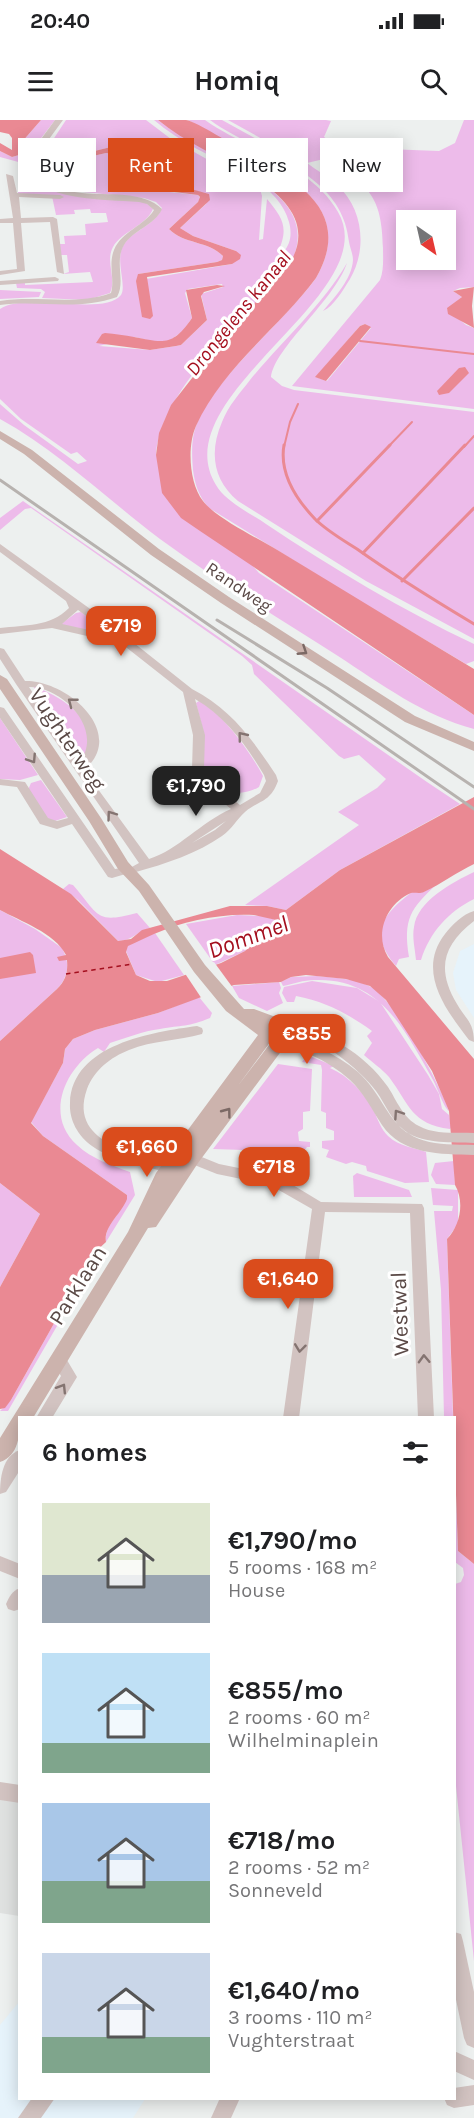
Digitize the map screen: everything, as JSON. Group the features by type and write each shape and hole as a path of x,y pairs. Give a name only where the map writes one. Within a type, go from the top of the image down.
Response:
{"main road":[{"name":"Randweg","path":"0,424 39,447 166,548 237,595 402,702 469,734"},
{"name":"Randweg","path":"0,434 28,452 155,552 253,618 410,719 474,747"},
{"name":"Vughterweg","path":"0,679 98,825 104,828 106,845 130,869 218,993 251,1025 278,1032"},
{"name":"Parklaan","path":"24,1416 136,1235 162,1178 181,1163 278,1032"},
{"path":"0,1454 18,1426"}],"street":[{"path":"45,138 59,120"},
{"path":"0,175 9,176 18,173"},
{"path":"0,273 21,271 14,195 9,176"},
{"path":"0,303 20,300 92,302 114,296 117,290 114,266 116,249 128,236 156,214 158,209 149,202 139,200 67,192"},
{"path":"14,195 45,195 100,203"},
{"path":"0,221 53,219 58,276 0,283"},
{"path":"0,548 71,600 188,692 206,699 227,718 252,748 270,775 272,781 268,791 240,812 233,822 194,848 130,869"},
{"path":"52,626 63,620 74,609 71,600"},
{"path":"0,631 52,626 124,641"},
{"name":"Vughterweg","path":"0,651 78,769 130,869"},
{"name":"Vughterweg","path":"21,684 34,683 53,690 67,698 83,712 93,738 86,764 78,769"},
{"path":"188,692 199,735 198,769 212,788 240,812"},
{"name":"Vughterweg","path":"0,710 73,820 106,845"},
{"name":"Vughterweg","path":"0,782 21,784 44,777"},
{"name":"Vughterweg","path":"21,784 44,821 57,825 73,820"},
{"path":"474,915 455,929 443,946 439,959 438,977 450,1006 474,1037"},
{"path":"197,1030 140,1040 111,1053 88,1073 81,1084 77,1116 81,1126 94,1140 121,1154 273,1180 320,1207 291,1416"},
{"path":"278,1032 327,1042 354,1060 379,1084 401,1120 408,1126 427,1135 474,1150"},
{"path":"449,1143 474,1138"},
{"name":"Westwal","path":"320,1207 417,1208 426,1416"},
{"name":"Parklaan","path":"45,1416 69,1377 59,1359"},
{"path":"0,1487 18,1459"},
{"path":"0,1563 18,1571"},
{"path":"0,1791 18,1794"},
{"path":"456,1951 474,2038"},
{"path":"456,2062 474,2070"},
{"path":"456,2098 474,2095"},
{"path":"28,2118 43,2100"},
{"path":"221,2118 229,2100"}],"shaded area":[{"path":"0,120 41,120 25,138 18,138 18,155 12,157 0,151 0,143 12,150 12,138 9,134 0,132"},
{"path":"41,120 55,120 41,138 25,138"},
{"path":"66,120 146,120 170,138 108,138 108,148 96,151 96,138 54,138"},
{"path":"154,120 158,120 185,138 178,138"},
{"path":"158,120 186,120 221,138 206,138 206,151 194,144 194,138 184,138"},
{"path":"188,120 205,120 236,138 220,138"},
{"path":"210,120 222,120 255,138 240,138"},
{"path":"228,120 331,121 324,137 326,138 320,138 320,160 308,163 308,138 260,138"},
{"path":"464,120 474,120 474,287 453,291 462,297 447,309 466,325 474,328 474,409 292,386 380,280 383,268 382,230 376,204 368,192 403,192 403,150 439,151 455,143","holes":["365,324 371,328 327,381 316,377 360,326"]},
{"path":"194,143 206,150 206,154 194,148"},
{"path":"108,148 108,153 96,155 96,151"},
{"path":"0,151 12,157 18,155 18,162 0,157"},
{"path":"194,152 206,159 206,192 261,192 259,240 263,239 267,199 283,224 283,236 278,252 286,249 291,234 283,208 269,192 274,192 286,204 294,218 298,232 294,256 288,268 212,350 181,391 160,434 156,455 259,573 474,715 474,729 420,708 226,584 160,539 42,446 0,419 0,404 24,425 78,464 87,461 77,452 71,454 21,419 0,399 0,309 12,304 27,302 98,304 112,301 121,295 123,286 120,258 123,246 154,219 162,208 156,202 144,198 83,192 96,192 96,155 108,153 108,192 170,192 198,195 200,198 198,202 169,229 223,256 222,260 217,262 138,274 146,279 232,264 236,251 193,236 180,228 206,204 209,194 191,192 194,192","holes":["222,284 223,287 201,294 207,320 181,345 150,350 99,346 135,337 150,341 169,341 183,331 192,318 185,293 188,289"]},
{"path":"308,164 320,172 320,186 308,176"},
{"path":"308,179 326,195 338,212 344,244 331,277 306,311 243,381 219,416 207,451 216,485 239,507 342,572 394,603 474,644 474,661 466,664 209,508 196,486 193,439 203,410 232,371 316,278 326,256 328,236 325,219 306,192 308,192"},
{"path":"194,190 209,194 210,200 180,228 193,236 236,251 241,255 240,259 232,264 147,277 153,316 150,319 142,317 136,281 138,274 222,260 223,256 217,251 181,237 169,229 198,202 200,197 174,192 194,192"},
{"path":"18,192 59,192 145,202 153,209 145,220 117,241 113,247 110,258 112,288 110,293 87,300 42,298 45,292 41,289 17,288 16,283 25,282 25,285 93,282 90,272 63,274 69,272 67,255 60,255 60,244 65,244 64,236 86,235 85,224 108,222 106,213 91,213 90,209 74,210 75,214 56,215 52,196 18,195"},
{"path":"306,192 314,201 324,216 328,234 326,255 316,278 236,367 207,405 196,426 191,444 192,475 198,493 209,508 218,515 474,669 474,715 181,518 162,493 156,455 159,433 171,405 221,341 288,266 297,244 297,225 289,208 275,193"},
{"path":"325,192 343,192 346,195 357,218 360,243 359,255 350,279 338,297 323,311 342,288 353,260 343,218"},
{"path":"347,263 330,293 283,352 271,377 282,386 294,390 474,412 474,639 366,581 238,501 223,484 219,475 215,455 218,433 234,400 326,294"},
{"path":"217,285 225,286 204,292 201,296 207,320 181,345 150,350 96,343 105,333 161,341 173,338 192,318 186,290"},
{"path":"474,287 472,306 474,328 448,314 447,308 462,297 453,291"},
{"path":"0,290 41,292 39,297 0,299"},
{"path":"365,324 371,327 326,381 315,377 360,326"},
{"path":"465,367 469,373 449,393 439,395 437,391 459,368"},
{"path":"23,501 460,804 340,870 286,910 245,905 359,825 338,812 377,788 386,779 359,755 344,759 339,756 254,674 252,665 242,656 31,508 25,509 0,530 0,518"},
{"path":"81,612 111,635 61,624"},
{"path":"33,686 68,704 85,723 89,734 88,747 83,760"},
{"path":"199,701 217,714 244,745 263,776 259,787 242,793 227,790 214,781 202,768 204,734 196,703"},
{"path":"0,718 38,775 20,780 0,779"},
{"path":"41,780 67,817 55,821 48,819 28,790 31,783"},
{"path":"474,797 474,864 424,892 411,893 402,898 389,912 382,939 388,957 474,1059 474,1564 458,1551 456,1416 453,1416 447,1239 458,1221 460,1199 455,1185 449,1111 432,1071 386,1000 370,986 346,979 306,975 291,977 281,982 234,985 158,1013 95,1030 73,1039 65,1049 63,1063 31,1123 43,1136 127,1195 127,1199 107,1231 106,1242 93,1254 11,1400 5,1408 0,1409 0,1287 40,1214 0,1183 0,1041 60,986 66,976 67,960 59,961 57,957 66,955 61,947 46,934 0,910 0,849 71,894 118,941 131,939 142,930 230,906 267,906 286,910 340,870","holes":["229,915 254,915 276,920 245,951 221,963 167,981 150,981 136,975 126,952 128,946 154,934 177,925 203,919"]},
{"path":"474,872 474,899 456,910 441,924 429,940 421,960 416,960 413,931 422,909 437,894"},
{"path":"438,883 421,900 411,915 407,933 409,957 399,959 396,966 382,944 382,925 386,917 412,892 424,892"},
{"path":"69,884 73,885 99,915 113,918 137,913 150,928 118,941 78,900 63,889"},
{"path":"0,910 35,929 62,948 67,969 57,989 0,1041"},
{"path":"237,915 263,916 276,920 245,951 215,965 186,924"},
{"path":"155,933 184,975 158,982 136,975 126,951 128,945"},
{"path":"474,944 474,1018 456,990 453,973 460,951"},
{"path":"30,952 33,955 36,973 0,979 0,958"},
{"path":"317,976 358,982 371,987 381,995 416,1044 449,1111 412,1043 388,1010 373,997 356,987 337,981 310,980 283,986 281,982 291,977"},
{"path":"312,981 357,988 380,1002 439,1094 442,1109 449,1115 452,1126 450,1129 427,1123 419,1118 389,1077 364,1055 372,1043 367,1036 372,1031 345,1014 317,1001 296,996 294,1002 287,1002 282,993 284,987"},
{"path":"279,982 281,988 279,993 283,1003 267,1011 239,998 232,986"},
{"path":"199,997 212,1013 210,1018 154,1030 110,1043 104,1052 98,1048 76,1067 63,1093 60,1106 62,1120 67,1133 77,1145 95,1158 130,1172 135,1195 106,1242 108,1230 127,1195 43,1136 31,1122 63,1063 65,1049 73,1039 95,1030 158,1013"},
{"path":"307,1055 334,1066 330,1068 361,1092 388,1136 402,1145 426,1152 429,1182 405,1183 367,1171 366,1166 352,1162 346,1164 326,1157 329,1150 322,1148 322,1141 334,1140 334,1131 326,1128 326,1113 321,1111 321,1065 302,1062"},
{"path":"278,1064 312,1069 310,1111 303,1112 303,1129 298,1132 299,1141 310,1142 310,1147 304,1151 285,1151 277,1147 274,1150 256,1150 248,1147 244,1150 213,1149"},
{"path":"454,1161 455,1185 436,1184 431,1175 435,1163"},
{"path":"357,1173 409,1190 412,1197 354,1197 353,1176"},
{"path":"0,1183 40,1214 0,1287"},
{"path":"431,1188 458,1190 458,1224 447,1239 453,1416 444,1416 441,1290 434,1211 452,1211 453,1206 433,1205"},
{"path":"102,1248 8,1411 0,1411 11,1400 93,1254"},
{"path":"456,1501 458,1551 474,1564 474,1961 456,1786 456,1584 461,1582 464,1575 463,1568 456,1563"},
{"path":"0,1797 18,1802 18,1916 0,1913"},
{"path":"18,2003 18,2100 144,2100 133,2118 0,2118 0,2025"}],"pier":[{"path":"214,962 233,988 202,999 184,972"}],"waterway":[{"path":"360,341 474,354"},
{"path":"284,447 290,422 298,404"},
{"path":"388,447 412,422"},
{"path":"464,447 474,436"},
{"path":"284,445 284,466 290,485 301,503 317,521"},
{"path":"317,521 390,445"},
{"path":"363,553 465,445"},
{"path":"403,580 474,508"},
{"path":"317,521 403,580"},
{"path":"403,580 474,624"}],"ferry route":[{"path":"66,974 133,964"}],"railway":[{"path":"0,480 474,809"},
{"path":"217,620 327,688 474,787"}],"water label":[{"name":"Drongelens kanaal","path":"238,313"},
{"name":"Dommel","path":"248,937"}]}
